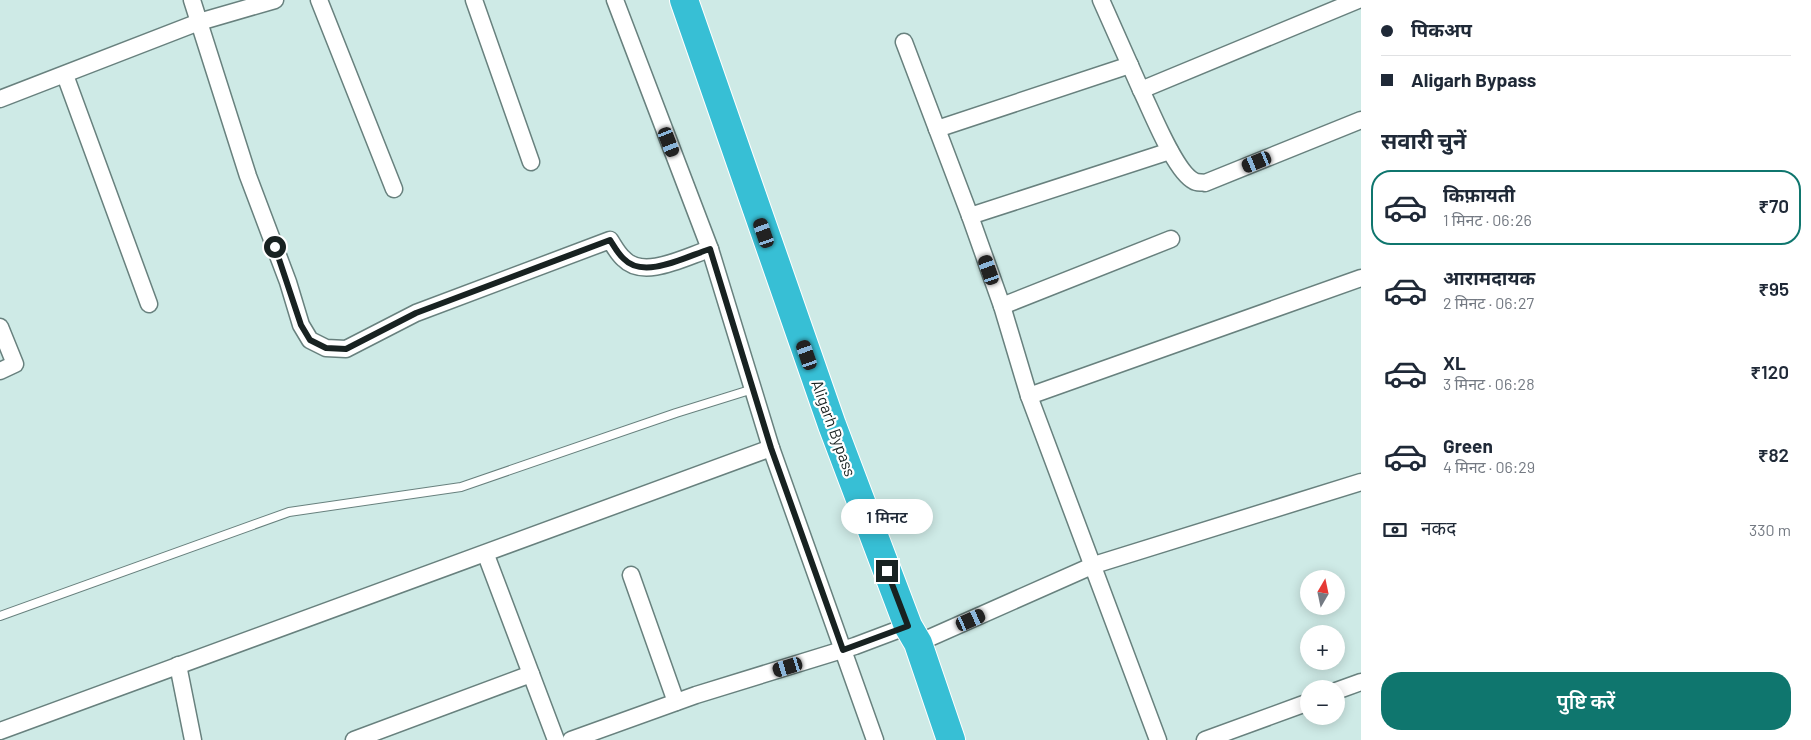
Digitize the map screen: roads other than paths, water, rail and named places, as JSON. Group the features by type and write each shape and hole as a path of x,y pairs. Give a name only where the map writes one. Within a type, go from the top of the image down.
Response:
{"highway":[{"name":"Aligarh Bypass","path":"684,0 906,634 951,740"}],"street":[{"path":"192,0 248,176 288,282 301,325 310,340 326,348 346,349 416,313 610,240 624,260 636,268 654,267 710,249"},
{"path":"0,99 199,22 276,0"},
{"path":"319,0 394,188"},
{"path":"474,0 531,162"},
{"path":"615,0 710,249 771,448 849,648 875,740"},
{"path":"1101,0 1170,151 1184,174 1194,182 1205,182 1361,120"},
{"path":"1141,90 1358,0"},
{"path":"904,42 1002,306 1029,396 1094,565 1158,740"},
{"path":"936,129 1130,65"},
{"path":"65,75 149,304"},
{"path":"970,216 1170,151"},
{"path":"1002,306 1171,239"},
{"path":"1029,396 1361,278"},
{"path":"0,327 15,364 0,371"},
{"path":"0,731 486,555 771,448"},
{"path":"570,740 676,702 849,648 906,634 1094,565 1361,482"},
{"path":"486,555 556,740"},
{"path":"631,575 676,702"},
{"path":"178,665 193,740"},
{"path":"354,740 531,674"},
{"path":"1345,688 1361,682"},
{"path":"1205,740 1300,705"}],"lane":[{"path":"0,616 289,512 461,487 676,413 753,389"}]}
